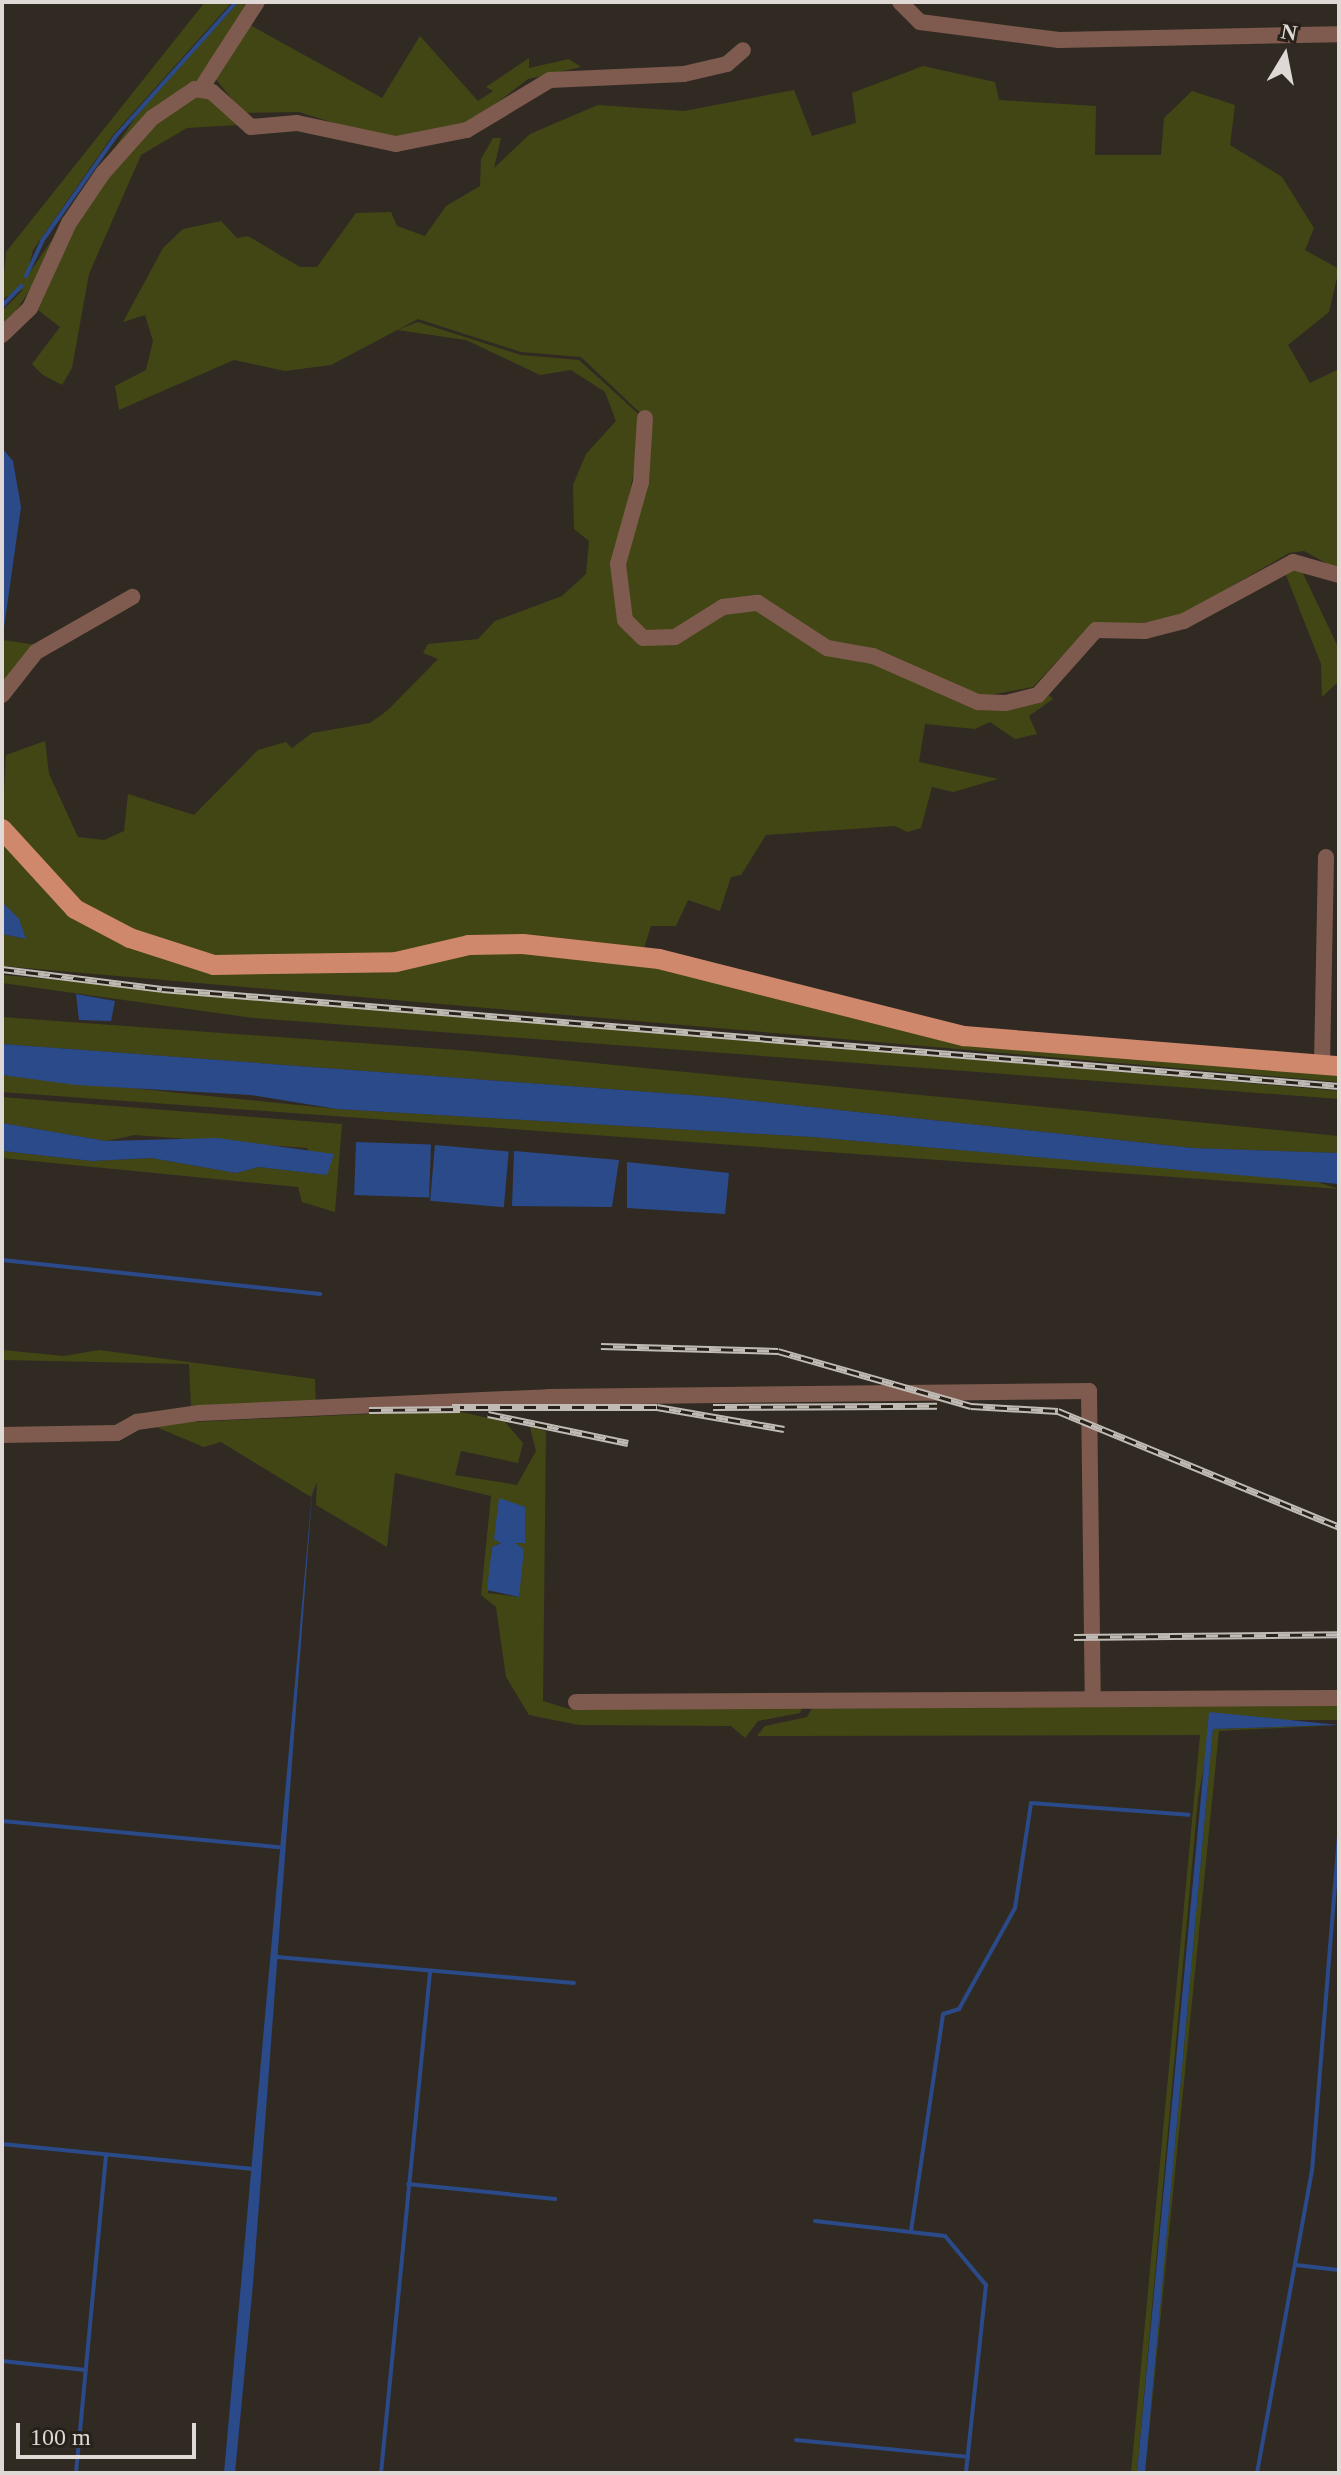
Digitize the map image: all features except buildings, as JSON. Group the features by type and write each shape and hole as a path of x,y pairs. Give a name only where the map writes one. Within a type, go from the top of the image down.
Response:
{"main road":[{"path":"2,829 75,909 130,938 214,965 396,962 469,945 523,944 675,962 964,1036 1331,1065"}],"street":[{"path":"2,335 30,308 69,223 103,173 152,118 202,87 257,2"},
{"path":"900,2 920,22 1059,40 1339,34"},
{"path":"202,87 251,127 297,123 396,144 467,130 550,80 674,76 727,64 743,50"},
{"path":"645,418 641,482 618,564 625,620 643,638 675,637 723,607 758,603 827,648 873,656 978,702 1006,703 1038,695 1096,630 1145,631 1197,617 1293,562 1339,575"},
{"path":"2,695 36,652 132,597"},
{"path":"1326,857 1331,1065"},
{"path":"2,1435 117,1433 137,1422 199,1413 549,1397 1089,1391 1093,1697"},
{"path":"576,1702 1339,1698"}],"green space":[{"path":"205,2 232,2 113,135 33,250 26,278 144,105 239,2 252,2 196,81 137,128 2,332 2,311 24,289 2,299 6,252"},
{"path":"250,25 382,98 420,36 478,101 493,91 486,87 529,58 529,68 569,59 581,67 528,79 472,122 388,140 299,112 243,113 211,73"},
{"path":"923,66 995,82 999,100 1096,106 1095,155 1161,155 1164,118 1192,91 1235,105 1230,145 1282,177 1314,228 1305,250 1339,269 1329,312 1288,345 1310,383 1339,369 1339,570 1304,551 1289,553 1173,620 1085,631 1033,687 985,696 840,647 761,600 675,632 646,632 631,616 623,578 652,424 581,357 521,352 418,319 331,365 285,371 234,360 119,410 115,386 146,370 153,341 145,315 123,322 163,248 183,229 221,221 237,238 248,236 300,267 317,267 356,213 391,212 397,226 425,236 446,206 480,186 481,159 493,138 501,138 494,168 530,134 598,105 684,111 794,90 812,136 856,123 852,93"},
{"path":"205,92 238,125 187,128 141,155 89,274 72,368 62,385 43,375 32,364 60,327 38,310 67,237 111,171 173,107"},
{"path":"418,322 521,355 579,360 644,419 619,548 620,607 654,641 748,603 802,635 978,704 1044,691 1053,699 1029,716 1037,734 1015,739 990,722 975,729 925,724 919,762 998,779 953,792 932,787 921,828 907,832 895,826 766,835 741,875 731,877 720,911 688,900 676,926 651,926 643,951 238,963 100,921 2,825 6,755 45,741 49,774 78,837 104,840 124,831 128,794 194,815 258,750 286,742 292,748 312,733 370,723 388,710 438,659 423,653 428,644 478,639 495,621 562,596 586,574 589,541 574,529 573,485 586,454 616,421 605,392 571,370 540,375 466,340 397,330"},
{"path":"1299,565 1339,649 1339,681 1322,697 1321,664 1284,570"},
{"path":"2,642 37,645 2,687"},
{"path":"2,839 61,905 191,964 395,969 481,951 620,958 865,1019 1339,1071 1339,1082 2,966 2,934 25,939 2,902"},
{"path":"2,975 1339,1091 1339,1099 253,1018 2,983"},
{"path":"2,1017 471,1051 1339,1136 1339,1153 1193,1148 717,1097 2,1044"},
{"path":"2,1075 337,1109 812,1137 1314,1181 1339,1189 2,1092"},
{"path":"2,1097 342,1124 335,1212 302,1202 298,1187 2,1158 2,1151 92,1161 151,1158 236,1173 259,1167 327,1175 307,1148 135,1135 106,1141 2,1123"},
{"path":"2,1350 64,1356 99,1350 315,1379 316,1408 191,1407 189,1364 2,1360"},
{"path":"453,1410 505,1422 523,1443 518,1463 461,1451 455,1475 517,1485 536,1451 530,1427 546,1431 543,1701 569,1709 803,1706 800,1713 758,1721 745,1738 731,1726 579,1725 529,1715 506,1677 496,1607 481,1595 491,1496 395,1473 387,1547 316,1505 317,1482 311,1497 221,1442 204,1447 149,1424","holes":["502,1542 524,1543 515,1543 519,1597 488,1593 492,1547"]},
{"path":"1339,1704 1339,1720 1232,1720 1214,1713 1198,1798 1137,2473 1131,2473 1200,1735 757,1736 765,1726 807,1717 813,1706"},
{"path":"1339,1725 1219,1731 1145,2473 1213,1729"}],"water":[{"path":"2,448 13,461 21,507 2,642"},
{"path":"2,902 19,919 26,939 2,934"},
{"path":"76,994 115,1001 111,1021 79,1020"},
{"path":"2,1044 717,1097 1193,1148 1339,1153 1339,1184 812,1137 337,1109 251,1095 76,1085 2,1075"},
{"path":"2,1123 106,1141 217,1138 334,1154 327,1175 259,1167 236,1173 151,1158 92,1161 2,1151"},
{"path":"356,1142 431,1145 429,1198 354,1195"},
{"path":"435,1145 509,1151 504,1207 430,1201"},
{"path":"514,1151 619,1160 612,1207 512,1206"},
{"path":"627,1162 729,1173 725,1214 627,1208"},
{"path":"313,1482 253,2284 235,2473 224,2473"},
{"path":"499,1498 525,1507 525,1543 515,1543 524,1549 519,1597 487,1590 492,1547 501,1543 494,1539"},
{"path":"1209,1712 1339,1725 1213,1729 1145,2473 1137,2473"}],"waterway":[{"path":"26,276 42,241 115,137 236,2"},
{"path":"2,306 21,286"},
{"path":"2,509 5,542"},
{"path":"2,1260 320,1294"},
{"path":"911,2231 943,2014 959,2009 1015,1908 1031,1803 1189,1815"},
{"path":"2,1821 279,1847"},
{"path":"1257,2473 1312,2171 1339,1835"},
{"path":"277,1957 574,1983"},
{"path":"381,2473 430,1972"},
{"path":"2,2144 251,2169"},
{"path":"76,2473 106,2154"},
{"path":"408,2184 555,2199"},
{"path":"815,2221 945,2236 986,2285 966,2473"},
{"path":"1296,2265 1339,2270"},
{"path":"2,2361 86,2370"},
{"path":"796,2440 968,2457"}],"railway":[{"path":"2,969 162,989 1339,1086"},
{"path":"601,1346 778,1351 971,1406 1058,1411 1339,1527"},
{"path":"713,1407 937,1406"},
{"path":"452,1407 657,1407 784,1429"},
{"path":"369,1410 460,1409"},
{"path":"488,1414 628,1443"},
{"path":"1074,1637 1339,1634"}]}
